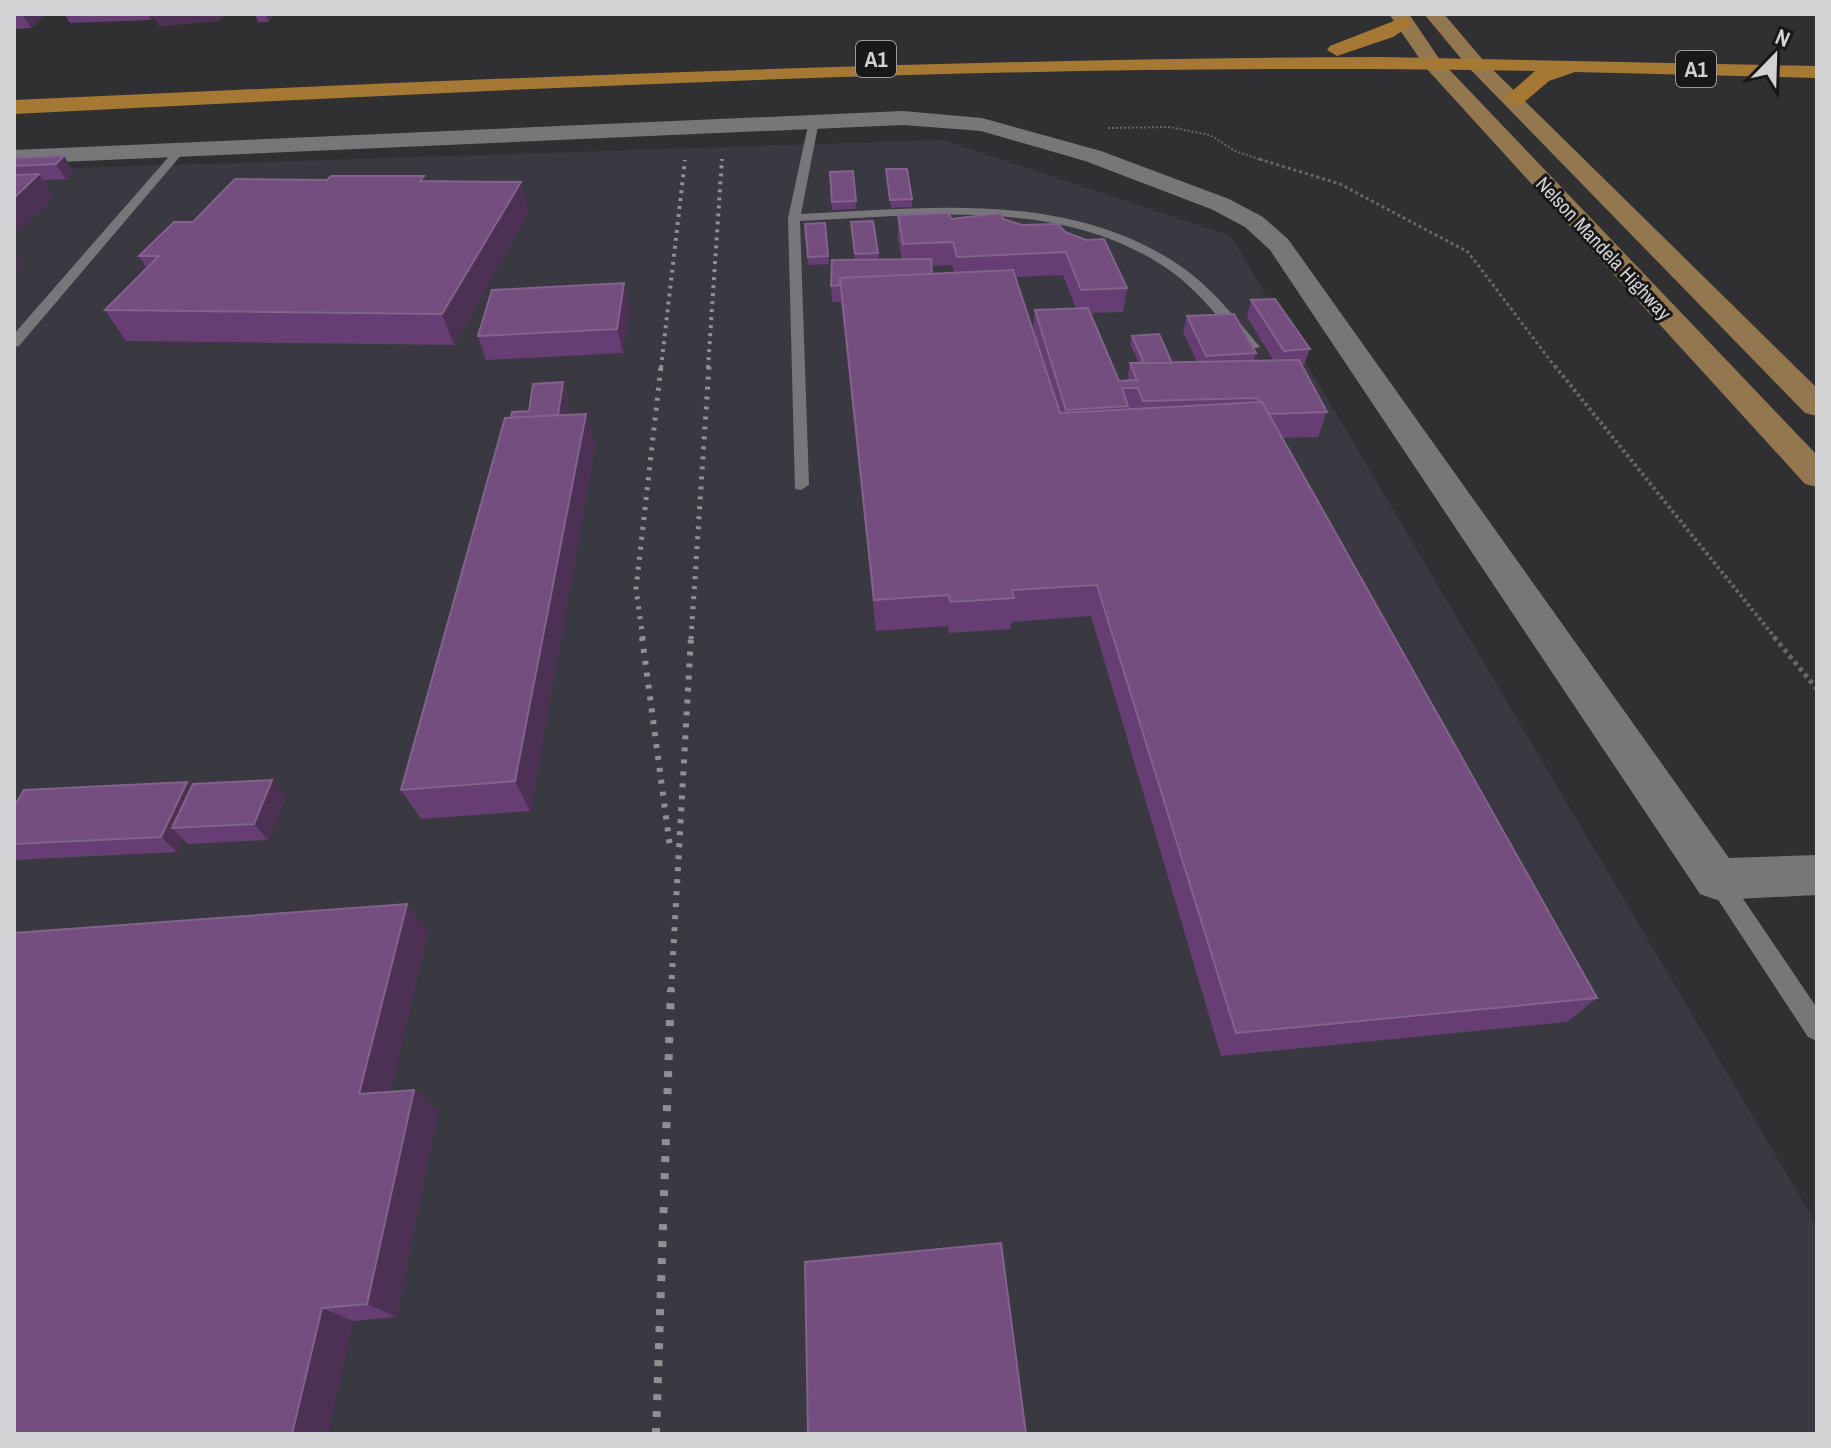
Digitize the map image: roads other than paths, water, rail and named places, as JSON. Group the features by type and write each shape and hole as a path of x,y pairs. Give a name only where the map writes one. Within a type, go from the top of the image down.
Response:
{"highway":[{"path":"1337,50 1386,33 1401,18"},
{"name":"A1","path":"14,92 520,70 938,57 1337,50 1428,57"},
{"name":"A1","path":"14,107 453,86 913,71 1428,57 1817,56"},
{"name":"A1","path":"1470,57 1576,66 1817,72"},
{"path":"1514,99 1541,76 1576,66"}],"main road":[{"name":"Nelson Mandela Highway","path":"1434,14 1470,57 1817,406"},
{"name":"Nelson Mandela Highway","path":"1401,18 1428,57 1817,476"}],"street":[{"path":"14,157 183,147 903,118 982,125 1106,160 1220,204 1254,222 1279,245 1717,879 1817,875"}],"lane":[{"path":"801,485 794,218 814,121"},
{"path":"14,343 183,147"},
{"path":"794,218 993,211 1029,213 1075,222 1131,242 1177,269 1253,347"},
{"path":"1717,879 1817,1029"}],"railway":[{"path":"708,368 722,159"},
{"path":"661,368 685,160"},
{"path":"643,639 636,589 661,366"},
{"path":"691,639 709,366"},
{"path":"642,637 670,847"},
{"path":"671,991 691,637"},
{"path":"656,1434 671,989"}]}
